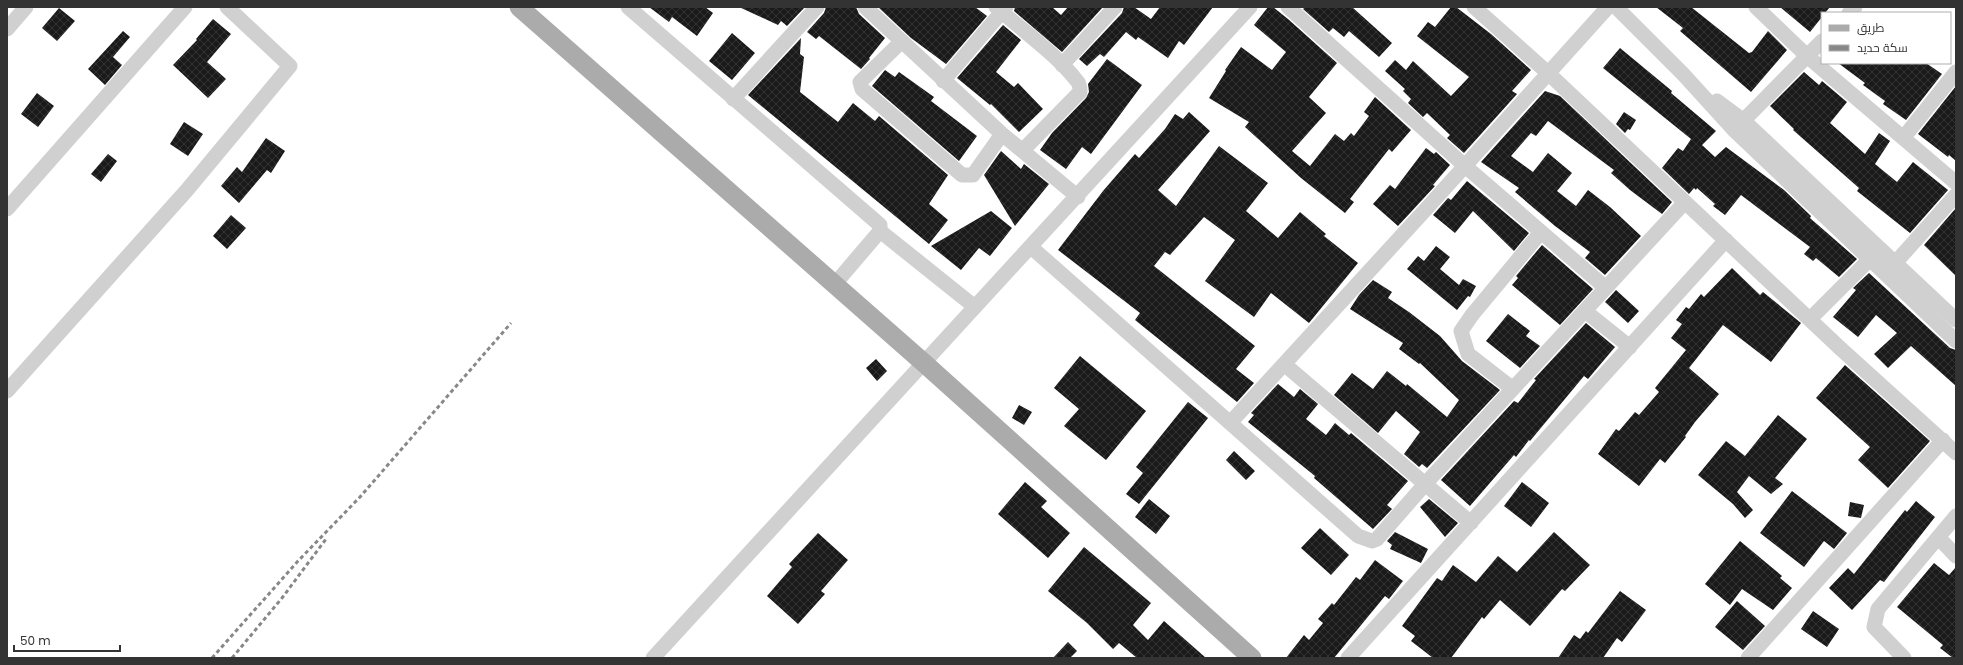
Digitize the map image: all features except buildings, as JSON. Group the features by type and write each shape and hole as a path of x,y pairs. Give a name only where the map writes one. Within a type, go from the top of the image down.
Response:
{"main road":[{"path":"519,7 838,280"},
{"path":"534,7 838,280 1267,658"},
{"path":"928,359 1252,658"}],"street":[{"path":"7,28 26,7"},
{"path":"7,209 185,7"},
{"path":"7,391 187,190 290,66 226,7"},
{"path":"628,7 880,225 880,231 838,280"},
{"path":"733,99 817,7"},
{"path":"865,7 943,81 1002,134 1078,197"},
{"path":"1062,65 1115,7"},
{"path":"653,658 828,465 1078,197 1250,7"},
{"path":"1288,7 1465,166 1606,288"},
{"path":"1474,7 1548,73 1810,319 1956,452"},
{"path":"1230,423 1608,7"},
{"path":"1616,7 1683,74 1739,126 1896,262 1956,320"},
{"path":"1756,7 1807,56 1904,137 1956,183"},
{"path":"943,81 1001,9 1062,65 1078,82 1080,92 1023,150"},
{"path":"902,41 860,82 862,89 962,175 973,175 1002,134"},
{"path":"1739,126 1821,42"},
{"path":"1904,137 1956,72"},
{"path":"1739,126 1870,259 1956,341"},
{"path":"1896,262 1956,195"},
{"path":"1032,247 1358,536 1372,542 1377,539 1426,483 1685,202"},
{"path":"880,231 975,307"},
{"path":"1513,389 1468,354 1461,331 1472,315 1541,232"},
{"path":"1348,658 1726,240"},
{"path":"1810,319 1870,259"},
{"path":"1585,311 1630,347"},
{"path":"1284,364 1426,483 1471,523"},
{"path":"1748,658 1943,440"},
{"path":"1900,657 1874,627 1878,609 1956,516"},
{"path":"1939,538 1956,556"}],"railway":[{"path":"212,658 298,561 360,497 511,323"},
{"path":"232,658 282,598 326,539"}]}
